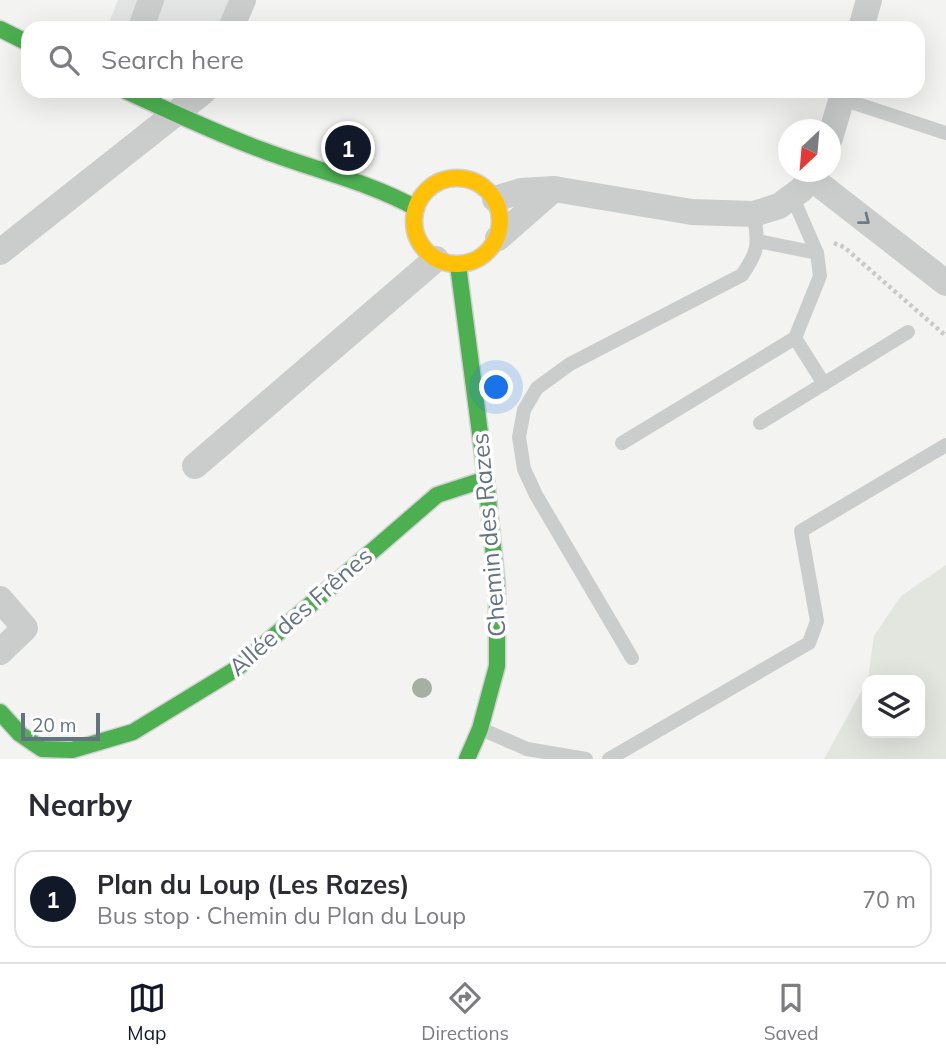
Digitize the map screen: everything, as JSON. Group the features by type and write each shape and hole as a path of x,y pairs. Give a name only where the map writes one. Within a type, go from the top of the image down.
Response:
{"street":[{"path":"144,21 151,0"},
{"path":"237,21 243,0"},
{"path":"863,21 869,0"},
{"path":"0,29 21,40"},
{"path":"141,98 245,144 322,172 387,191 415,208"},
{"path":"0,252 195,98"},
{"path":"836,119 842,98"},
{"path":"498,238 501,218 495,199 477,182 452,178 440,181 429,188 415,208 413,220 419,243 447,262 475,261 489,252 498,238 554,189"},
{"path":"495,199 522,191 554,189 692,212 754,214 779,206 807,182 946,283"},
{"path":"195,466 447,262"},
{"name":"Chemin des Razes","path":"447,262 486,478 497,586 497,666 480,729 467,759"},
{"name":"Allée des Frênes","path":"0,712 20,734 42,748 72,750 133,732 236,669 437,495 486,478"},
{"path":"0,599 25,628 0,652"}],"lane":[{"path":"851,98 946,133"},
{"path":"622,443 794,338 820,276 817,253 809,234 807,182"},
{"path":"632,659 536,495 524,469 519,437 524,410 537,388 570,364 742,275 755,256 758,241 754,214"},
{"path":"758,241 817,253"},
{"path":"760,423 908,332"},
{"path":"794,338 824,384"},
{"path":"609,759 809,643 817,621 801,531 946,445"},
{"path":"480,729 527,749 586,759"}],"path":[{"path":"809,234 844,247 946,336"}],"shaded area":[{"path":"118,0 238,0 230,21 110,21"},
{"path":"946,565 946,759 824,759 862,690 862,738 925,738 925,675 869,675 874,636 901,596"}],"traffic: fast":[{"path":"0,29 21,40"},
{"path":"142,98 230,137 361,184 416,208"},
{"path":"458,265 497,586 497,666 480,729 467,759"},
{"path":"0,712 20,734 42,749 72,750 133,732 236,669 437,495 486,479"}],"traffic: slow":[{"path":"449,178 465,178 488,190 497,204 500,221 497,238 488,252 465,264 449,264 433,257 421,245 414,229 414,213 421,197 433,185 449,178"}],"place":[{"name":"Plan du Loup (Les Razes)","path":"348,148"}]}
